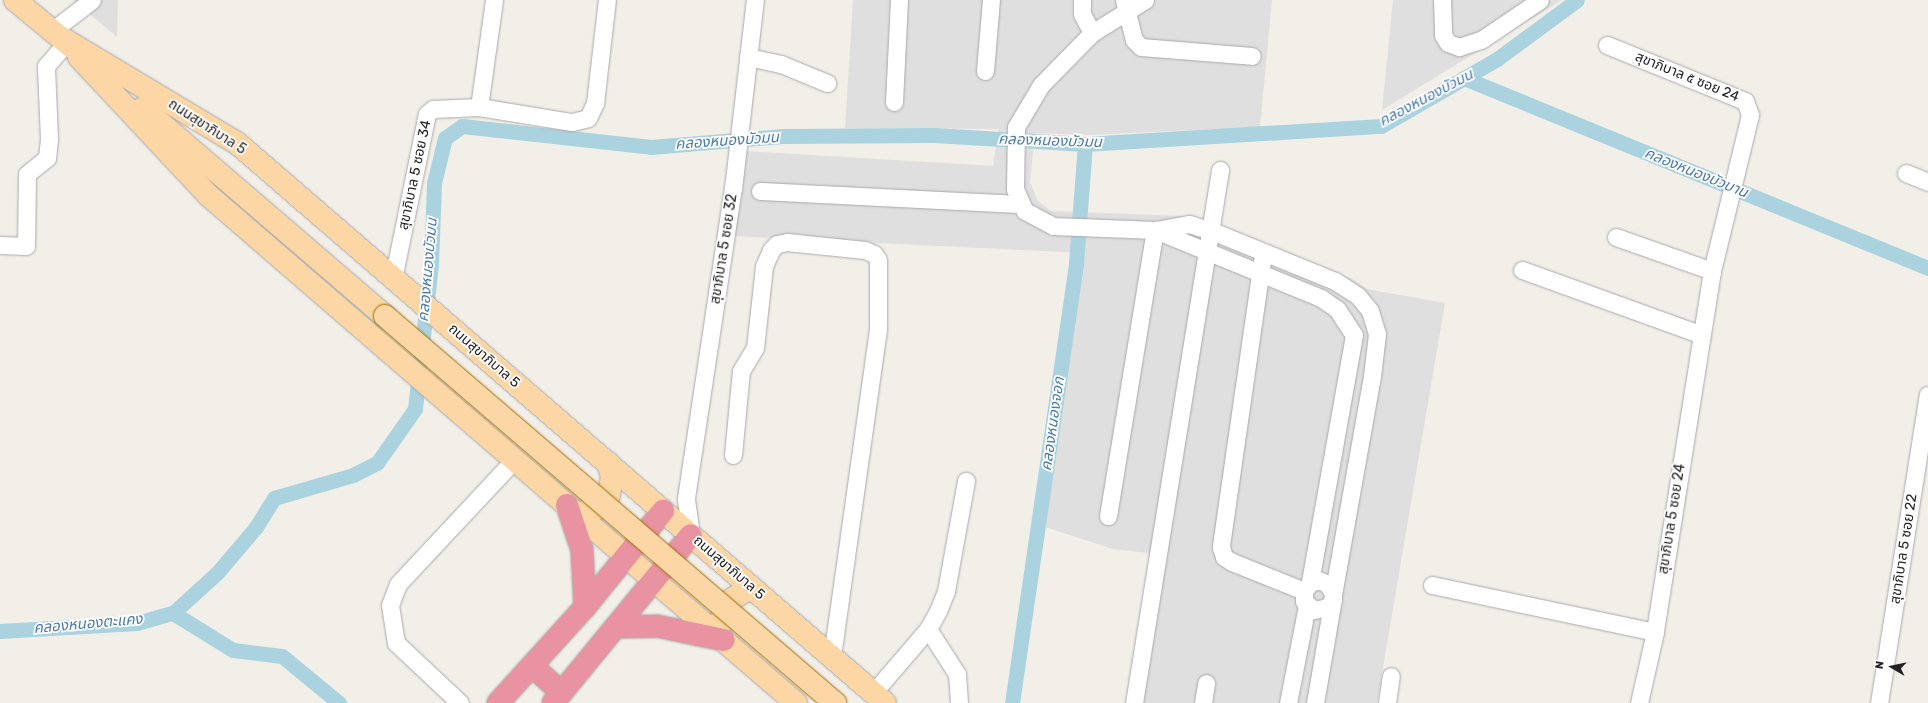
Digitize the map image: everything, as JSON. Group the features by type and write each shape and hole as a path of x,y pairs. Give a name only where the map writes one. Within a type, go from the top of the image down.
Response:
{"highway":[{"path":"571,508 582,550 585,607"},
{"path":"498,703 585,607 663,511"},
{"path":"532,666 557,698 618,627 652,580 691,535"},
{"path":"618,627 657,626 724,640"}],"main road":[{"name":"ถนนสุขาภิบาล 5","path":"15,0 835,703"},
{"name":"ถนนสุขาภิบาล 5","path":"60,37 237,143 879,698"},
{"name":"ถนนสุขาภิบาล 5","path":"60,37 208,195 427,386 571,508 652,580 796,703"},
{"path":"571,508 594,510 605,501 612,476 608,463"},
{"path":"724,640 720,617 726,603 746,590 756,591"}],"street":[{"path":"0,245 26,246 27,174 47,158 49,139 46,66 60,37 92,0"},
{"path":"479,107 494,0"},
{"name":"สุขาภิบาล 5 ซอย 34","path":"401,286 427,114 433,109 479,107 572,122 588,118 595,103 607,0"},
{"name":"สุขาภิบาล 5 ซอย 32","path":"691,535 686,498 738,153 755,0"},
{"path":"894,102 899,0"},
{"path":"985,71 990,0"},
{"path":"1082,0 1082,14 1092,33"},
{"path":"1145,0 1126,7 1092,33 1050,73 1016,127 1014,170 1020,204 1040,222 1069,227 1113,227 1155,230 1189,224 1212,231 1335,281 1358,296 1370,311 1377,334 1372,376 1315,703"},
{"path":"1442,0 1443,35 1448,43 1459,47 1481,40 1540,0"},
{"path":"1126,7 1134,40 1148,50 1252,56"},
{"name":"สุขาภิบาล ๕ ซอย 24","path":"1607,45 1745,101 1750,114 1743,153 1712,271 1700,334"},
{"path":"748,57 781,64 827,83"},
{"path":"1134,703 1212,231 1220,170"},
{"path":"1906,172 1928,182"},
{"path":"760,191 1020,204"},
{"path":"1185,246 1189,224"},
{"path":"1155,230 1185,246 1208,251 1259,271 1337,309 1354,335 1288,703"},
{"path":"1108,516 1155,230"},
{"path":"1616,237 1712,271"},
{"path":"733,455 741,371 755,348 764,266 771,250 777,244 787,242 865,250 874,254 878,260 878,329 832,658"},
{"path":"1264,251 1259,271 1221,547 1224,557 1232,562 1307,593 1319,611 1328,607 1333,596"},
{"path":"1522,270 1700,334"},
{"name":"สุขาภิบาล 5 ซอย 24","path":"1639,703 1655,632 1700,334"},
{"path":"1348,374 1372,376"},
{"name":"สุขาภิบาล 5 ซอย 22","path":"1879,703 1928,395"},
{"path":"460,703 396,643 390,604 398,584 514,460"},
{"path":"879,698 928,629 946,591 966,481"},
{"path":"663,511 686,498"},
{"path":"1307,593 1325,582 1333,596"},
{"path":"1432,585 1655,632"},
{"path":"928,629 957,674 959,703"},
{"path":"1387,703 1391,676"},
{"path":"1203,703 1206,683"}],"shaded area":[{"path":"73,0 118,0 117,37"},
{"path":"853,0 1272,0 1260,127 1088,135 1035,133 1030,182 1038,201 1051,211 1184,216 1352,279 1367,289 1445,303 1377,703 1133,703 1157,554 1113,549 1042,526 1084,253 733,236 745,151 993,166 999,129 845,128"},
{"path":"1393,0 1562,0 1382,110"}],"waterway":[{"name":"คลองหนองบัวมน","path":"0,631 137,623 173,613 217,573 256,527 274,498 353,475 377,463 415,409 431,265 434,183 445,138 462,126 651,147 782,136 934,135 1085,144 1381,126 1497,59 1577,0"},
{"name":"คลองหนองบัวบาน","path":"1464,78 1928,268"},
{"name":"คลองหนองจอก","path":"1012,703 1076,263 1085,144"},
{"name":"คลองหนองตะแคง","path":"173,613 233,650 282,656 339,703"}]}
